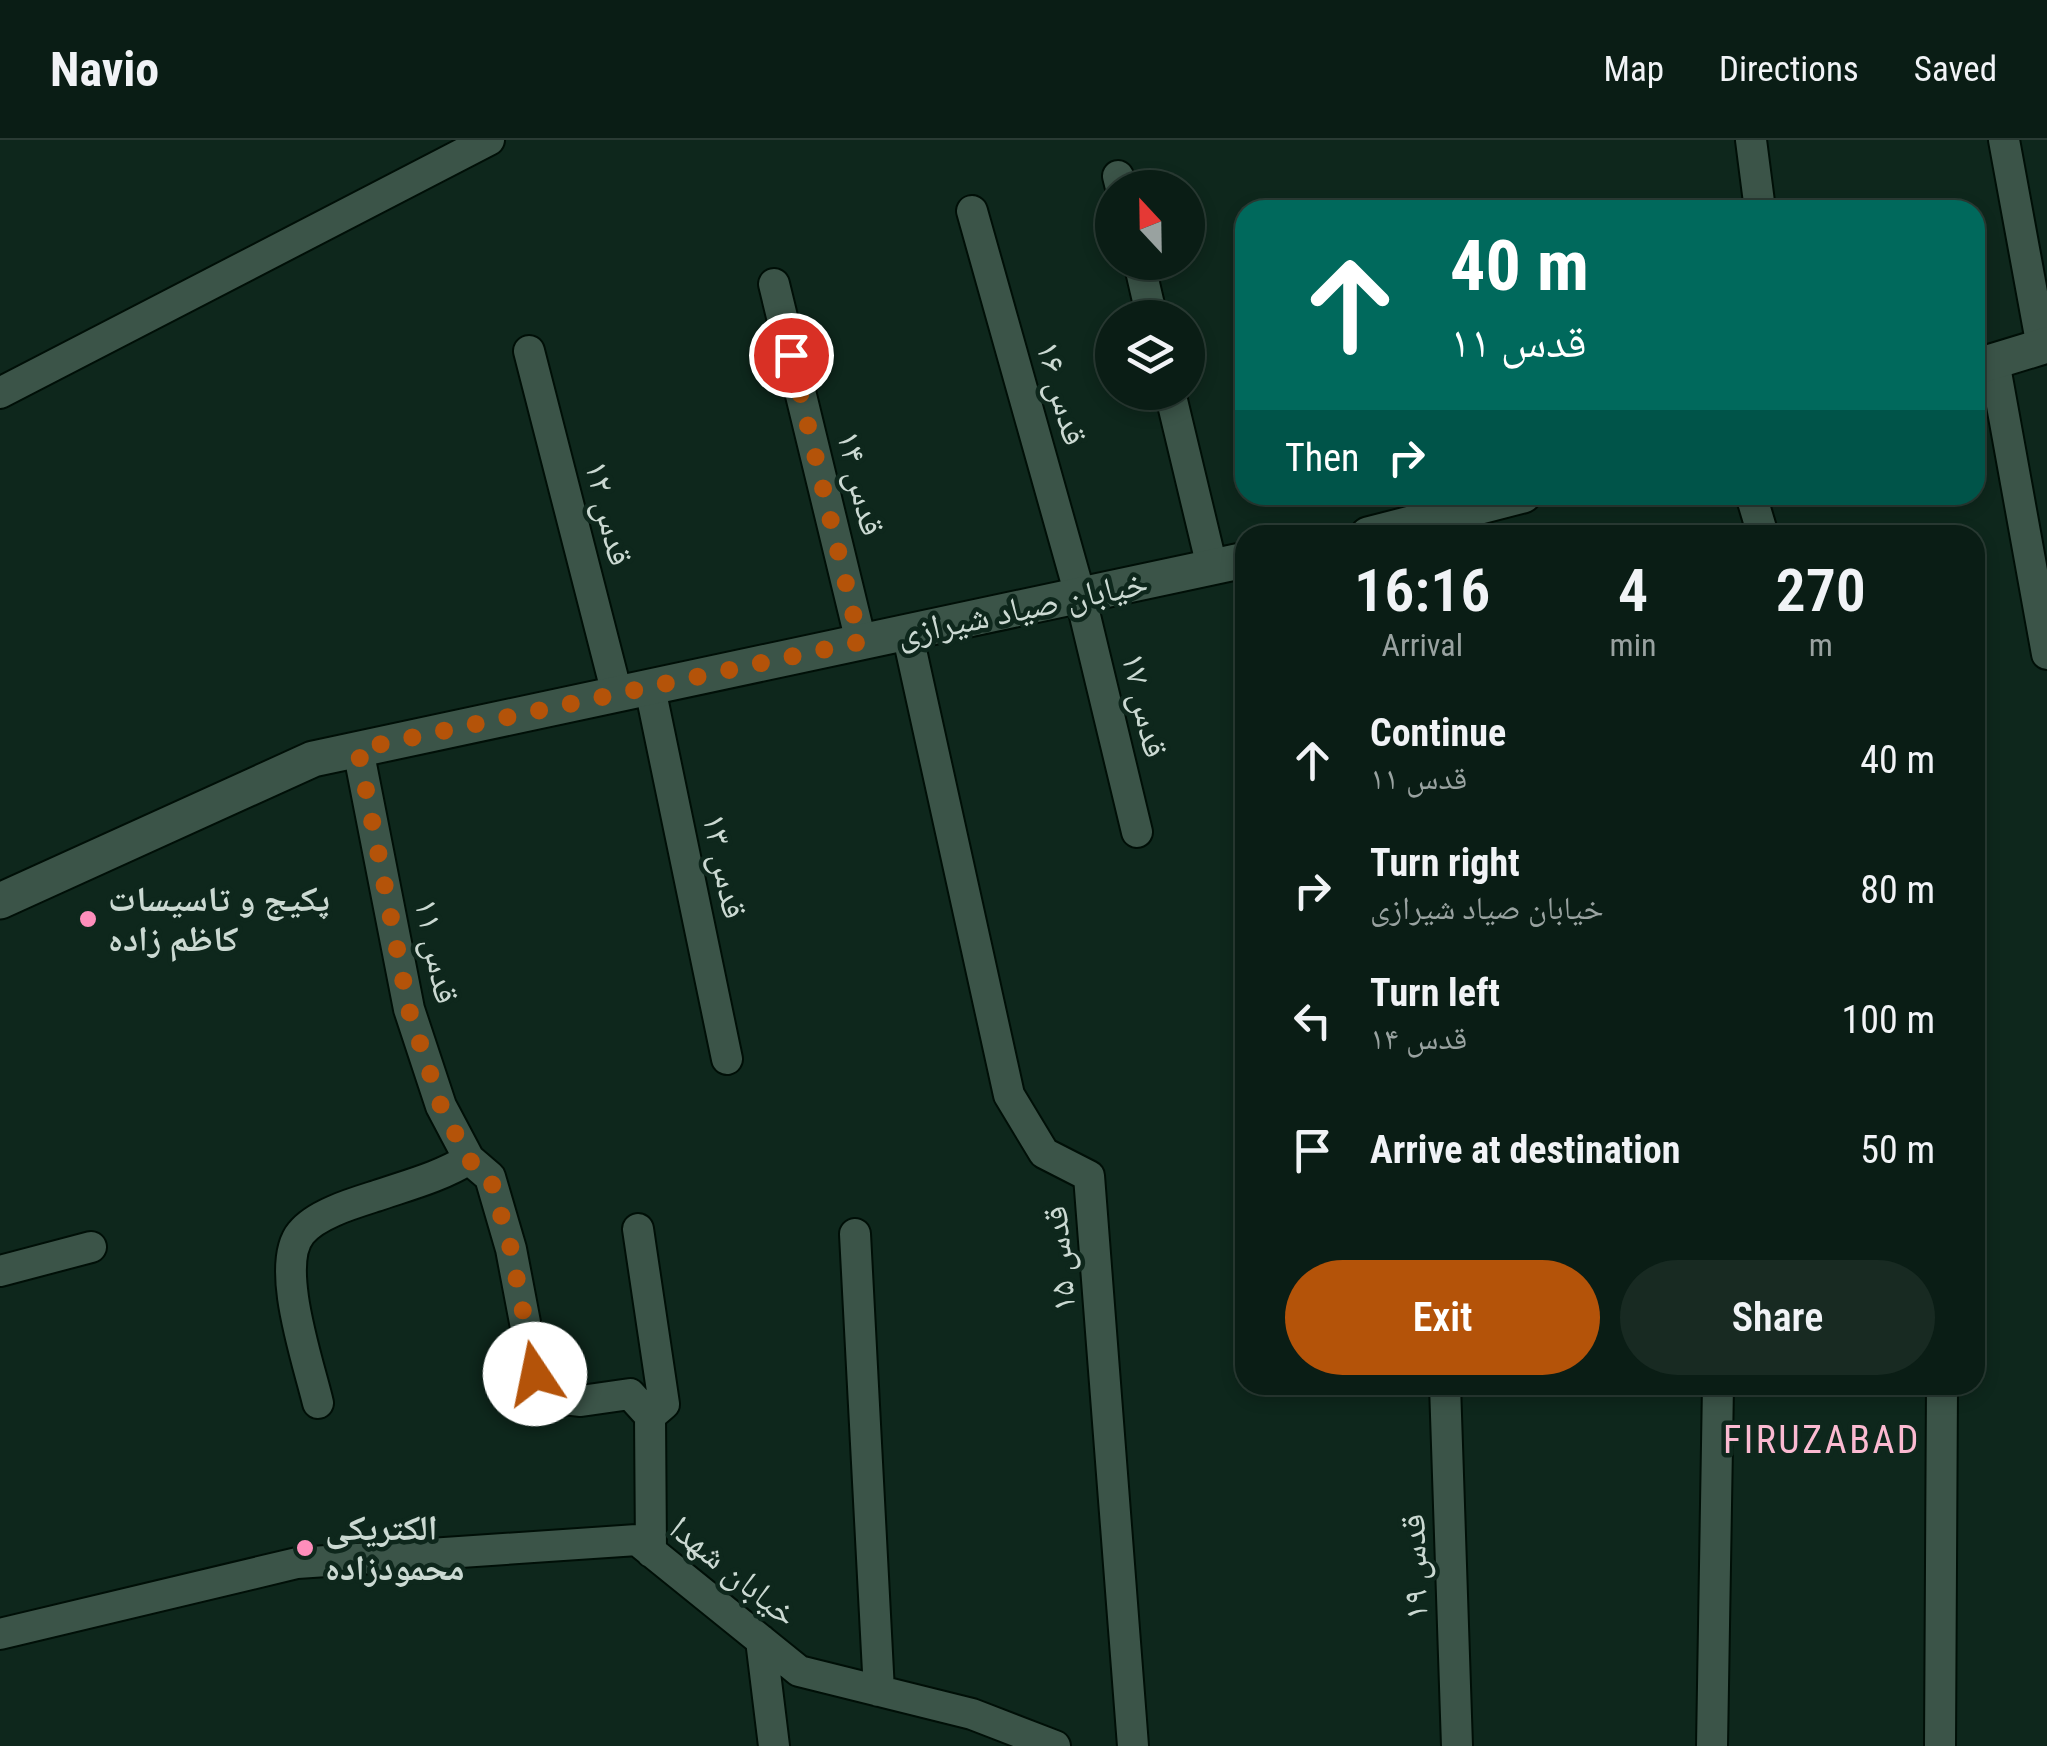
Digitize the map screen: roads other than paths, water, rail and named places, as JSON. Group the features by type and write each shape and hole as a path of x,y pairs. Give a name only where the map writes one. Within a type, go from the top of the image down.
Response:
{"street":[{"path":"0,393 489,140"},
{"path":"1751,140 1759,200"},
{"path":"1985,364 2044,346 2004,140"},
{"name":"قدس ۱۶","path":"972,211 1080,595"},
{"name":"قدس ۱۴","path":"774,284 860,642"},
{"name":"قدس ۱۲","path":"529,351 634,691"},
{"path":"1985,369 2047,654"},
{"path":"1176,410 1228,564"},
{"path":"1407,525 1484,505"},
{"name":"خیابان صیاد شیرازی","path":"0,902 313,759 1228,564"},
{"name":"قدس ۱۷","path":"1080,595 1137,832"},
{"name":"قدس ۱۵","path":"907,632 1008,1095 1044,1153 1089,1176 1133,1746"},
{"name":"قدس ۱۳","path":"634,691 727,1059"},
{"name":"قدس ۱۱","path":"358,749 409,1010 441,1106 469,1160 490,1177 511,1249 535,1374 548,1397 581,1402 630,1394 650,1416"},
{"path":"318,1404 295,1305 290,1254 302,1231 348,1205 447,1172 469,1160"},
{"path":"638,1229 664,1404 650,1416 651,1552"},
{"path":"856,1234 879,1691"},
{"path":"0,1272 90,1247"},
{"name":"قدس ۱۹","path":"1445,1395 1457,1746"},
{"path":"1712,1746 1718,1395"},
{"path":"1940,1746 1942,1395"},
{"name":"خیابان شهدا","path":"0,1634 298,1562 636,1540 800,1671 972,1714 1055,1746"},
{"path":"761,1640 774,1746"}],"place":[{"name":"پکیج و تاسیسات کاظم زاده","path":"88,919"},
{"name":"الکتریکی محمودزاده","path":"305,1548"}],"district":[{"name":"FIRUZABAD","path":"1822,1440"}]}
